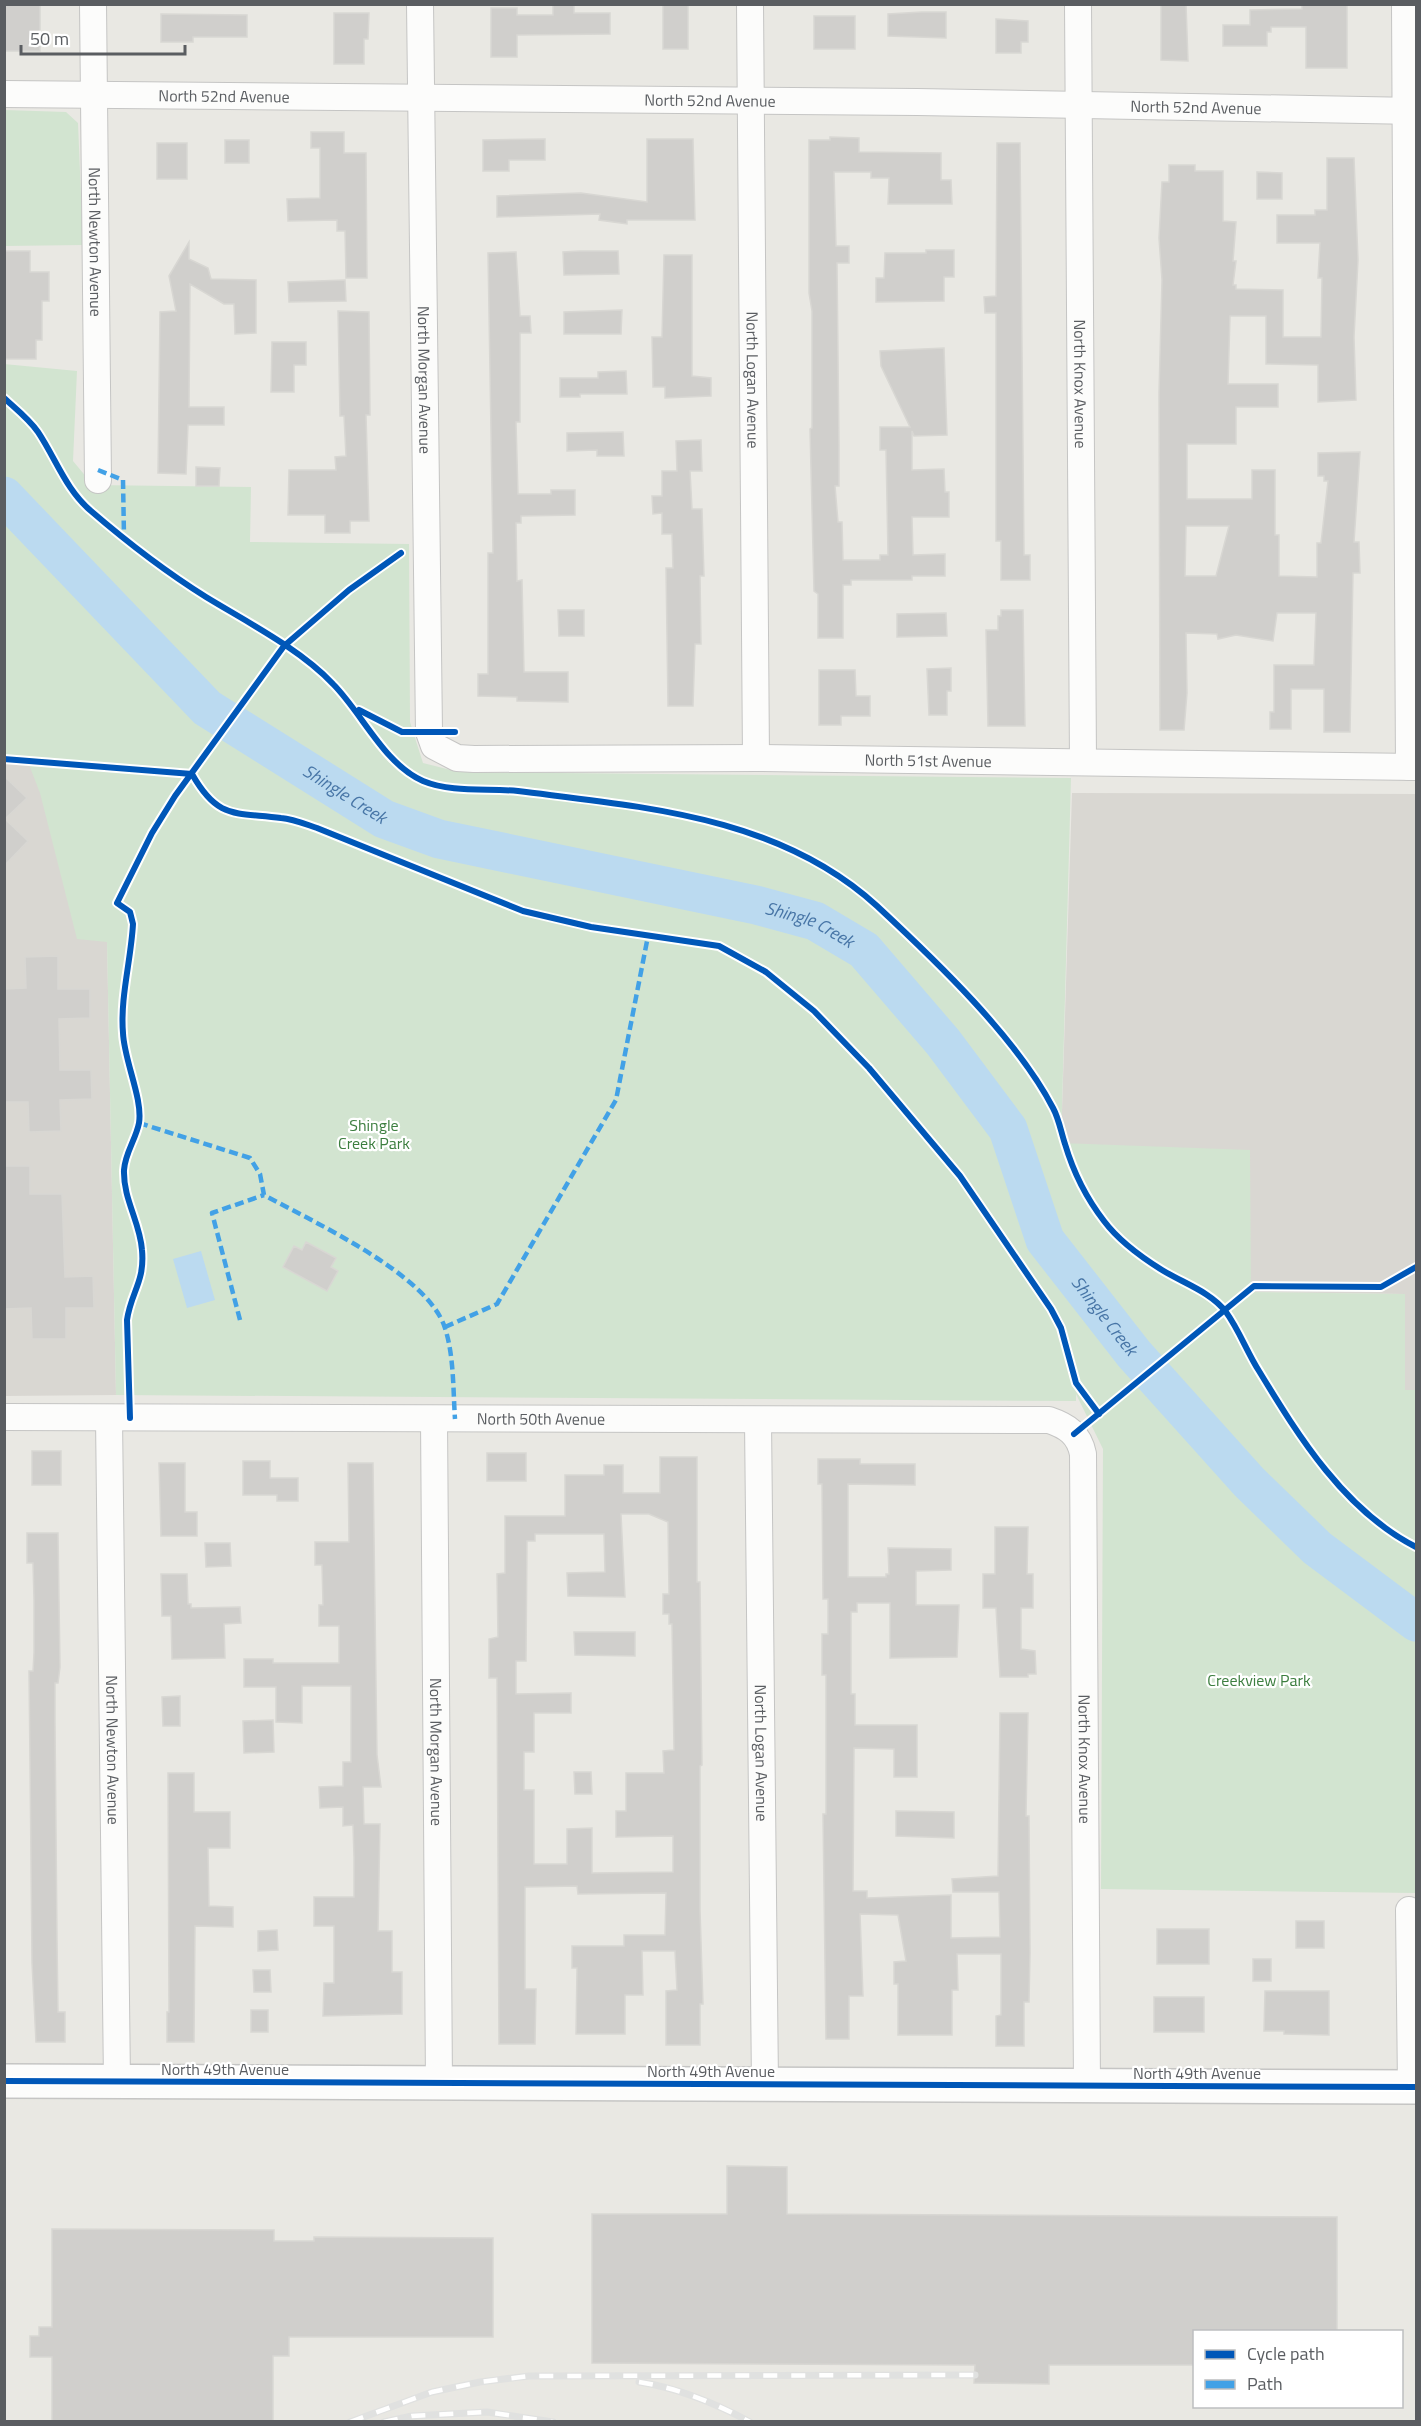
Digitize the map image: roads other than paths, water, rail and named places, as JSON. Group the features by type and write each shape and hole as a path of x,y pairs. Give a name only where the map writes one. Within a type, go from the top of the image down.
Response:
{"street":[{"name":"North Newton Avenue","path":"93,4 98,480"},
{"name":"North Morgan Avenue","path":"420,4 429,732 434,746 443,752"},
{"name":"North Logan Avenue","path":"750,4 756,758"},
{"name":"North Knox Avenue","path":"1078,4 1083,762"},
{"path":"1405,4 1410,111 1413,767"},
{"name":"North 52nd Avenue","path":"4,94 750,101 1410,111"},
{"name":"North 51st Avenue","path":"443,752 457,758 474,759 756,758 1413,767"},
{"name":"North 50th Avenue","path":"4,1417 758,1421 1049,1420 1065,1425 1074,1434"},
{"name":"North Newton Avenue","path":"110,1418 117,2082"},
{"name":"North Morgan Avenue","path":"434,1419 439,2084"},
{"name":"North Logan Avenue","path":"758,1421 765,2085"},
{"name":"North Knox Avenue","path":"1074,1434 1081,1444 1083,1454 1087,2086"},
{"path":"1409,1910 1414,2087"},
{"name":"North 49th Avenue","path":"4,2081 1414,2087"}],"water":[{"path":"201,1251 215,1300 187,1308 173,1259"}],"waterway":[{"name":"Shingle Creek","path":"4,496 207,708 384,819 439,839 756,905 815,921 864,950 943,1042 1008,1129 1045,1240 1134,1354 1249,1482 1317,1548 1416,1622"}],"railway":[{"path":"350,2422 432,2392 480,2382 529,2376 975,2375"},
{"path":"639,2382 696,2397 750,2422"},
{"path":"384,2422 412,2416 487,2412 553,2422"}],"park label":[{"name":"Shingle Creek Park","path":"374,1134"},
{"name":"Creekview Park","path":"1259,1680"}]}
